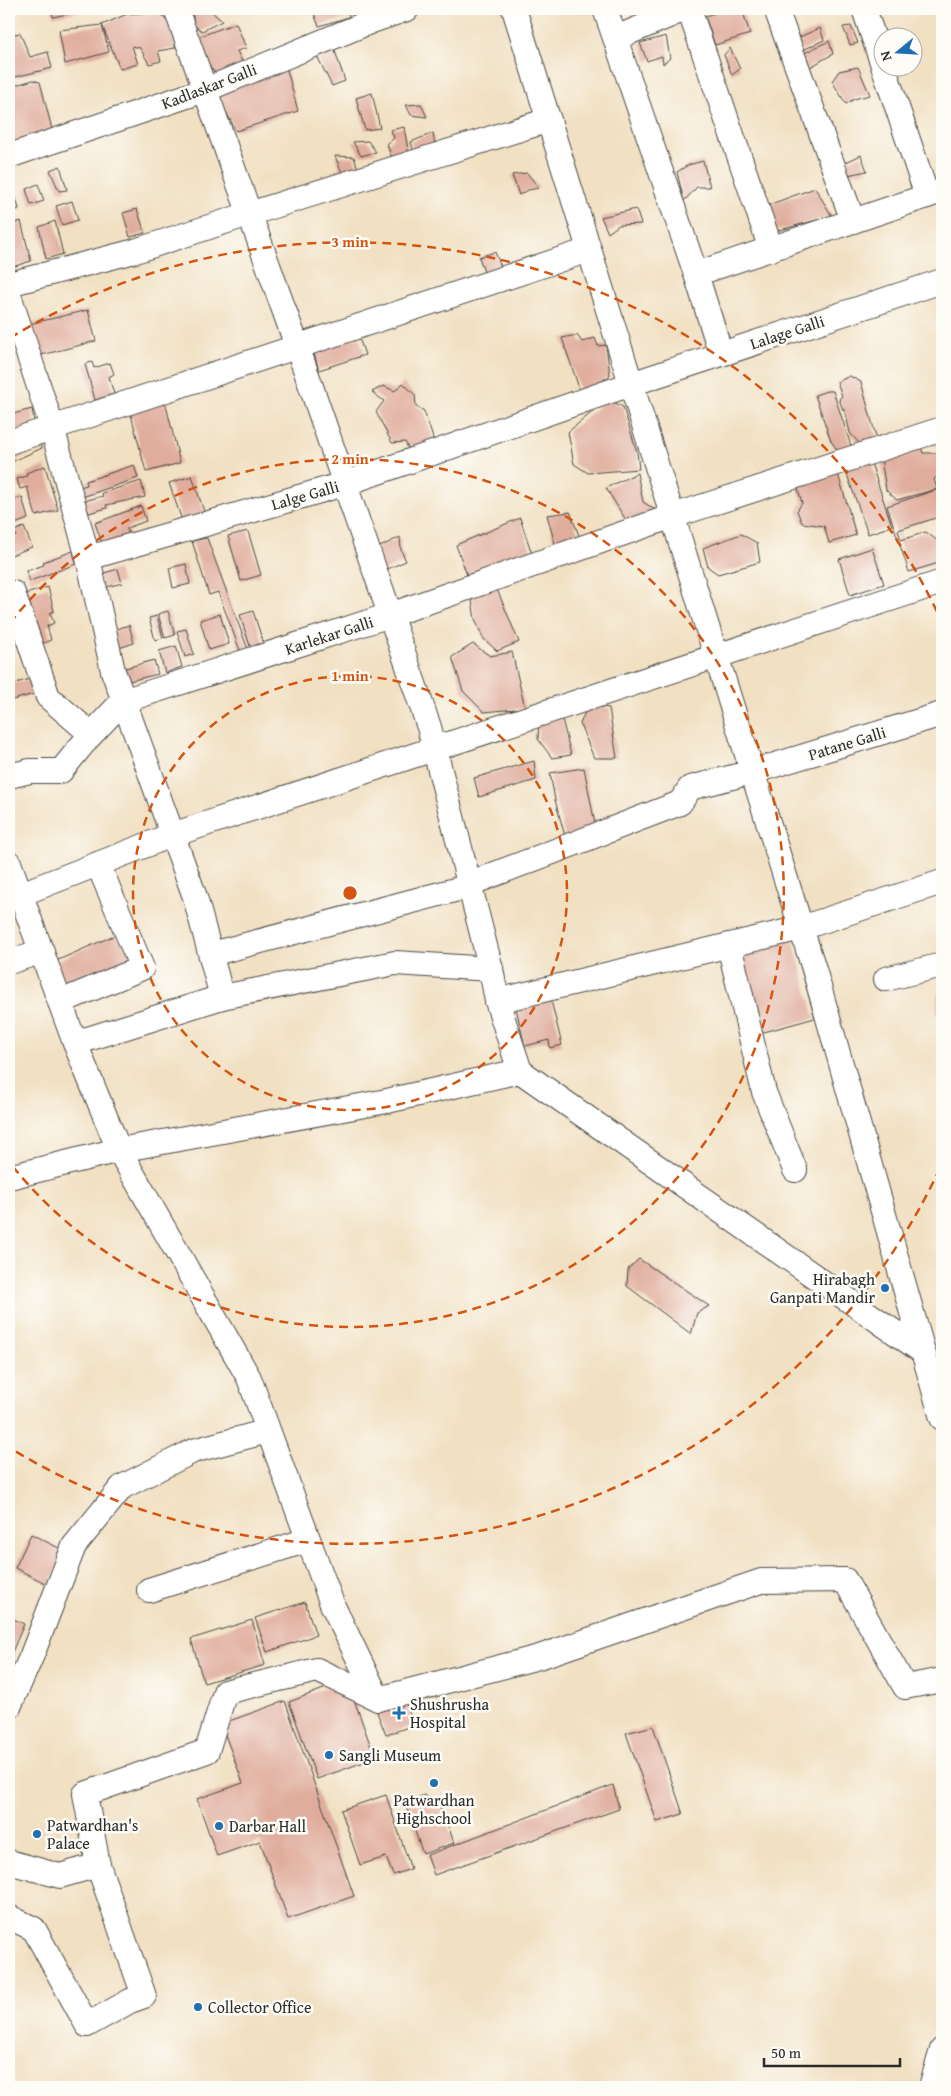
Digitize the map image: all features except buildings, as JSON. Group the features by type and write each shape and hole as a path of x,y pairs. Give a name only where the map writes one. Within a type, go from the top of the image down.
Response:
{"street":[{"path":"176,9 297,346 429,727 491,969 497,1001 520,1071 923,1352"},
{"name":"Kadlaskar Galli","path":"9,156 205,90 372,21 407,9"},
{"path":"514,9 801,928 942,1418"},
{"path":"604,9 616,38 696,274 720,354"},
{"path":"616,38 685,9"},
{"path":"689,9 771,249"},
{"path":"776,9 853,221"},
{"path":"696,274 934,193 864,9"},
{"path":"9,284 135,252 249,214 549,120"},
{"path":"9,442 590,250"},
{"name":"Lalage Galli","path":"631,384 942,281"},
{"path":"9,295 52,427 88,558 113,671 195,897 222,997"},
{"name":"Lalge Galli","path":"88,558 344,484 631,384"},
{"name":"Karlekar Galli","path":"9,776 30,771 61,771 123,701 390,615 673,516 942,429"},
{"path":"21,894 172,836 942,582"},
{"path":"13,593 48,696 92,734"},
{"name":"Patane Galli","path":"210,954 469,885 680,803 690,788 752,772 942,714"},
{"path":"9,863 75,1043 119,1150 249,1378 332,1604 378,1699"},
{"path":"60,1002 142,968 98,864"},
{"path":"497,1001 801,928 942,882"},
{"path":"730,945 764,1092 794,1170"},
{"path":"9,962 42,951"},
{"path":"75,1043 222,997 395,963 491,969"},
{"path":"886,979 942,965"},
{"path":"9,1177 119,1150 387,1101 520,1071"},
{"path":"9,1706 32,1654 74,1546 122,1487 192,1451 268,1431"},
{"path":"149,1590 308,1540"},
{"path":"9,1917 34,1929 87,2025 130,2001 144,1996 98,1865 85,1794 207,1750 225,1692 317,1670 378,1699 539,1657 761,1581 845,1580 906,1687 942,1680"},
{"path":"9,1862 60,1876 98,1865"},
{"path":"931,2087 942,2050"}],"place":[{"name":"Hirabagh Ganpati Mandir","path":"885,1288"},
{"name":"Shushrusha Hospital","path":"399,1713"},
{"name":"Sangli Museum","path":"329,1755"},
{"name":"Patwardhan Highschool","path":"434,1783"},
{"name":"Darbar Hall","path":"219,1826"},
{"name":"Patwardhan's Palace","path":"37,1834"},
{"name":"Collector Office","path":"198,2007"}]}
